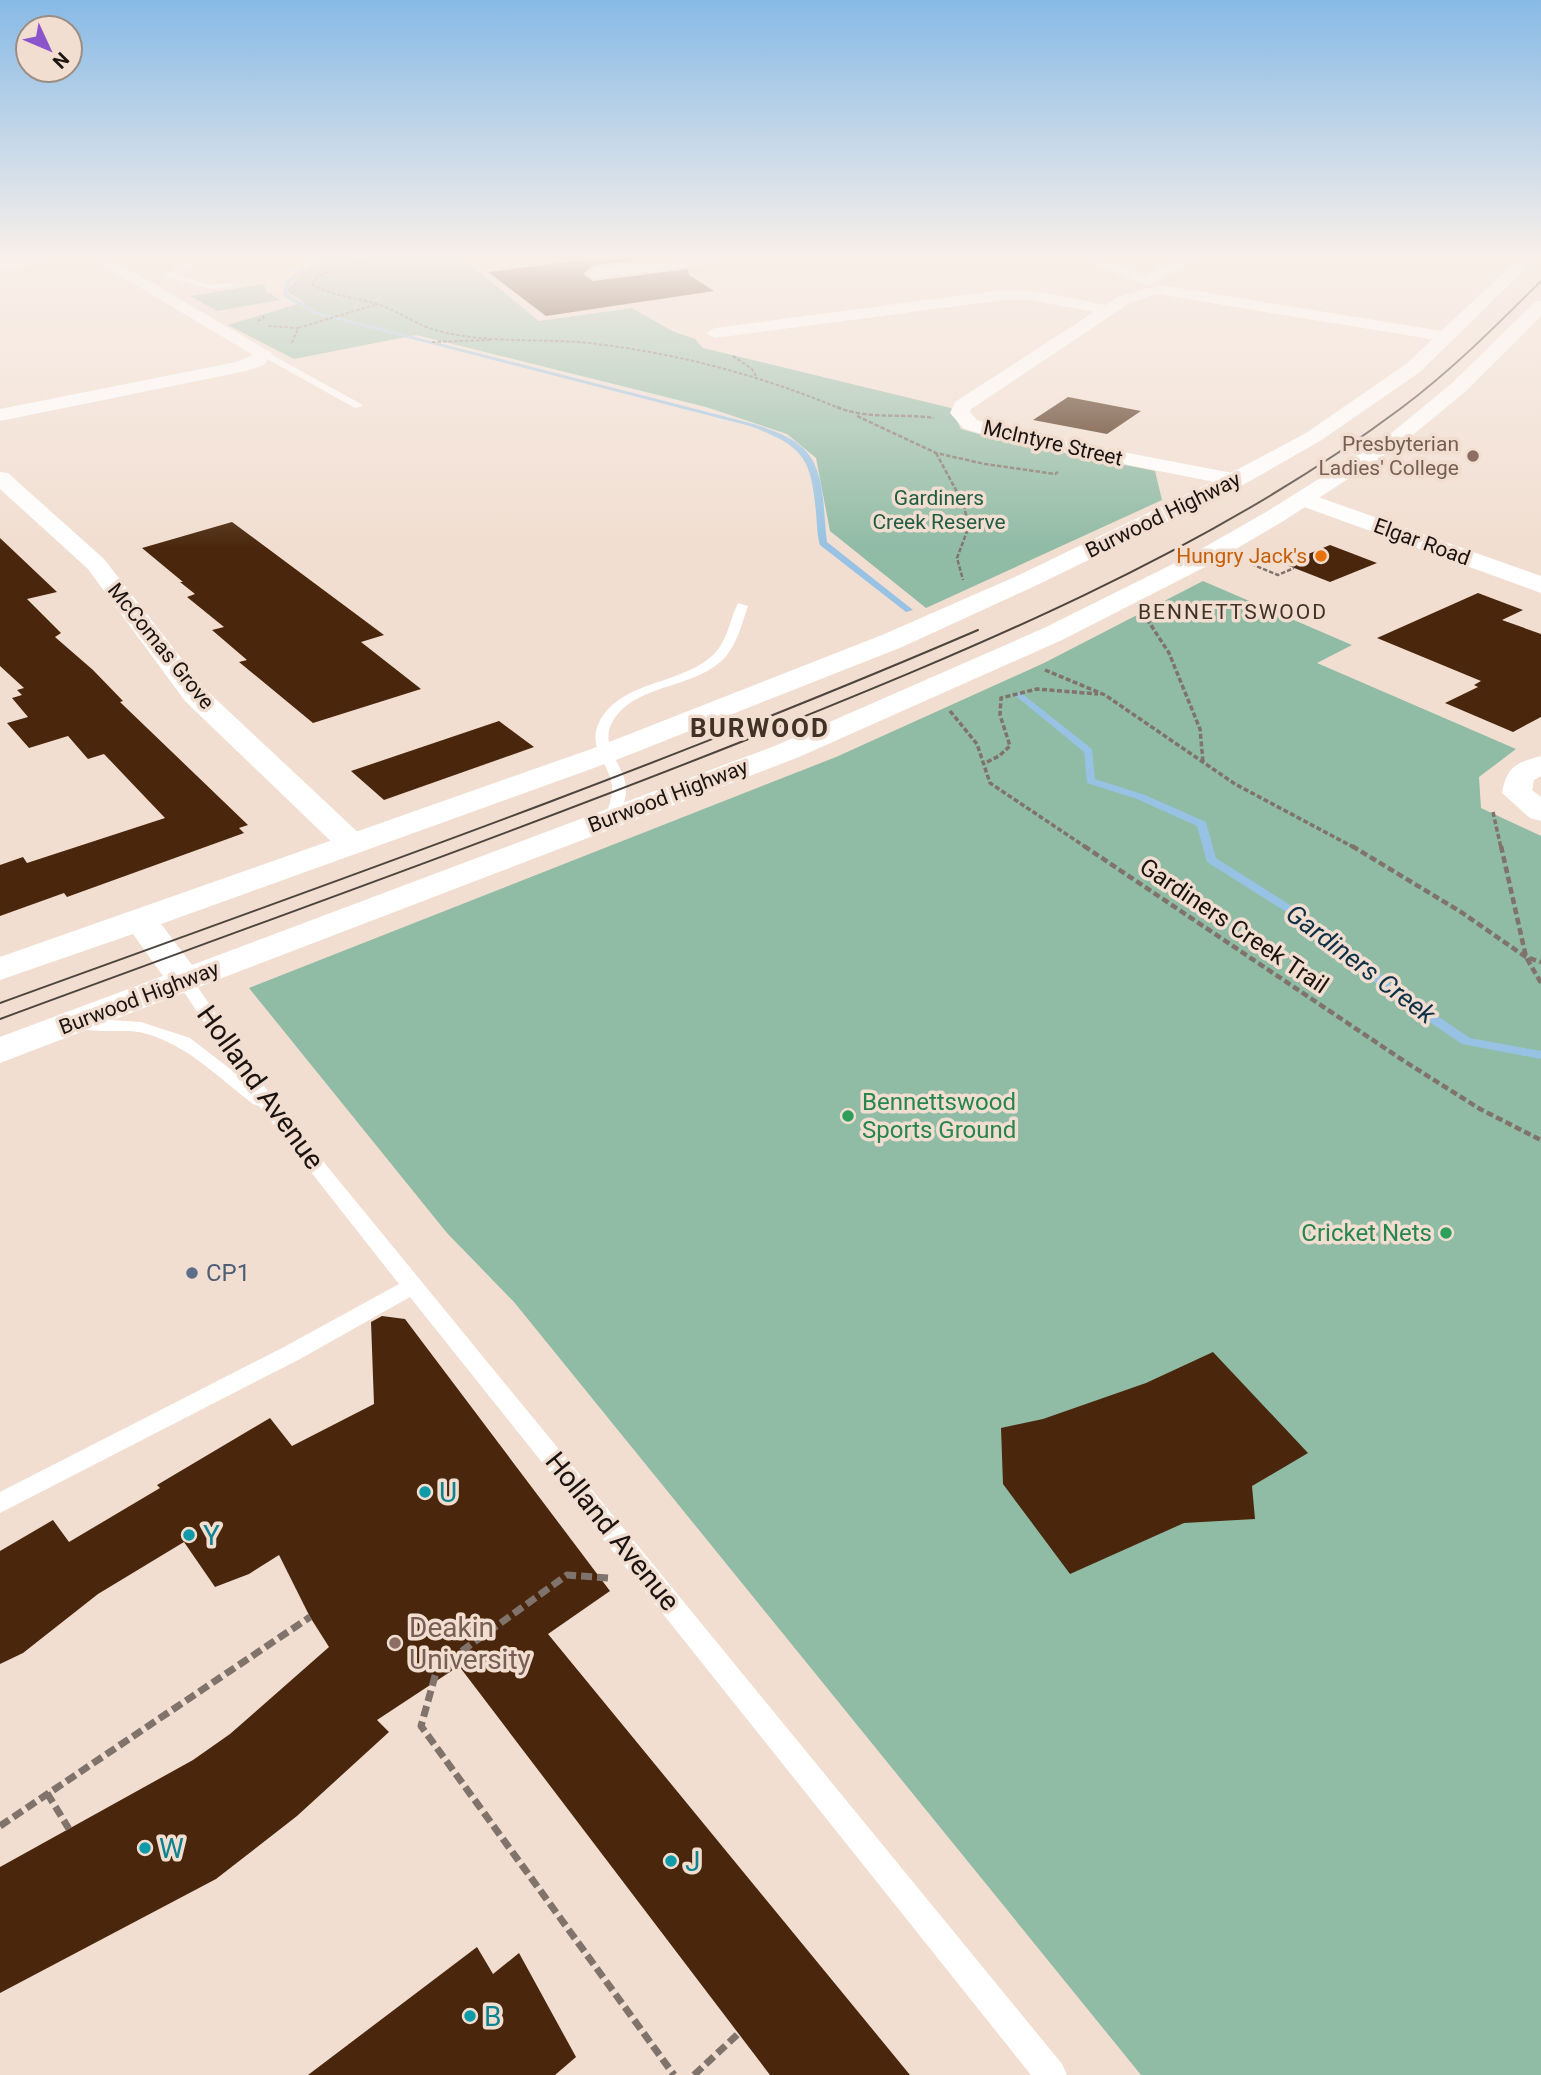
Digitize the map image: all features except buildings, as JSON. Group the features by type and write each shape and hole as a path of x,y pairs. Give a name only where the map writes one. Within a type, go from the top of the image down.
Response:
{"main road":[{"name":"Burwood Highway","path":"0,970 605,754 892,641 1028,580 1235,480 1313,437 1413,368 1429,354"},
{"name":"Burwood Highway","path":"0,1051 813,741 1053,634 1198,561 1271,499 1304,499 1396,439 1440,404 1492,354"},
{"path":"1235,480 1271,499 1327,518 1386,528"},
{"name":"Elgar Road","path":"1304,499 1541,585"},
{"path":"140,919 185,981"}],"street":[{"path":"0,415 240,367 258,361 263,354"},
{"name":"McIntyre Street","path":"1041,354 962,405 960,413 970,424 1004,435 1235,480"},
{"path":"1151,465 1167,474 1176,485 1184,505"},
{"name":"McComas Grove","path":"4,486 96,564 195,695 352,844"},
{"path":"1541,765 1520,775 1517,793 1541,811"}],"lane":[{"path":"263,354 358,406"},
{"path":"612,818 619,782 605,754 601,739 607,719 635,697 711,663 727,646 742,606"},
{"name":"Holland Avenue","path":"185,981 270,1109 1051,2075"},
{"path":"74,1023 141,1027 184,1042 270,1109"},
{"path":"0,1503 356,1318 414,1285"}],"path":[{"path":"663,354 793,389 936,453 985,464 1055,474 1064,468"},
{"path":"936,453 963,503 969,526 957,558 963,580 960,589"},
{"path":"1248,562 1278,575 1294,568"},
{"path":"1146,617 1169,653 1200,729 1203,763"},
{"path":"1044,669 1105,695 1235,784 1377,860 1461,912 1526,957 1541,962"},
{"path":"987,762 1001,756 1009,748 1011,737 1000,717 1001,698 1016,691 1035,688 1105,695"},
{"name":"Gardiners Creek Trail","path":"945,706 965,724 987,762 990,783 1404,1061 1480,1109 1541,1140"},
{"path":"1517,793 1492,793 1494,820 1526,957 1541,983"},
{"path":"619,1579 567,1575 437,1668 421,1726 674,2075"},
{"path":"0,1826 310,1617"},
{"path":"47,1793 69,1829"},
{"path":"694,2075 738,2034"}],"green space":[{"name":"Gardiners Creek Reserve","path":"284,354 320,354 294,359"},
{"name":"Gardiners Creek Reserve","path":"492,354 727,354 951,408 961,429 1000,440 1155,471 1162,500 926,608 830,531 816,458 787,434 706,407"},
{"path":"1203,581 1352,645 1317,663 1516,749 1479,777 1481,808 1541,836 1541,2075 1141,2075 514,1302 447,1233 249,988 836,757 1044,663"}],"waterway":[{"name":"Gardiners Creek","path":"475,354 752,425 786,439 804,453 813,471 823,543 909,610"},
{"name":"Gardiners Creek","path":"1020,695 1089,751 1090,781 1141,797 1202,824 1211,860 1330,935 1388,988 1466,1041 1541,1055"}],"tram line":[{"path":"0,1019 653,776 1000,634 1167,554 1247,509 1325,461 1400,409 1465,354"},
{"path":"0,1003 614,777 736,730 978,630"}],"place":[{"name":"Presbyterian Ladies' College","path":"1473,456"},
{"name":"Hungry Jack's","path":"1321,556"},
{"name":"Bennettswood Sports Ground","path":"848,1116"},
{"name":"Cricket Nets","path":"1446,1233"},
{"name":"CP1","path":"192,1273"},
{"name":"U","path":"425,1492"},
{"name":"Y","path":"189,1535"},
{"name":"Deakin University","path":"395,1643"},
{"name":"W","path":"145,1848"},
{"name":"J","path":"671,1861"},
{"name":"B","path":"470,2016"}],"district":[{"name":"BENNETTSWOOD","path":"1233,612"},
{"name":"BURWOOD","path":"760,728"}]}
